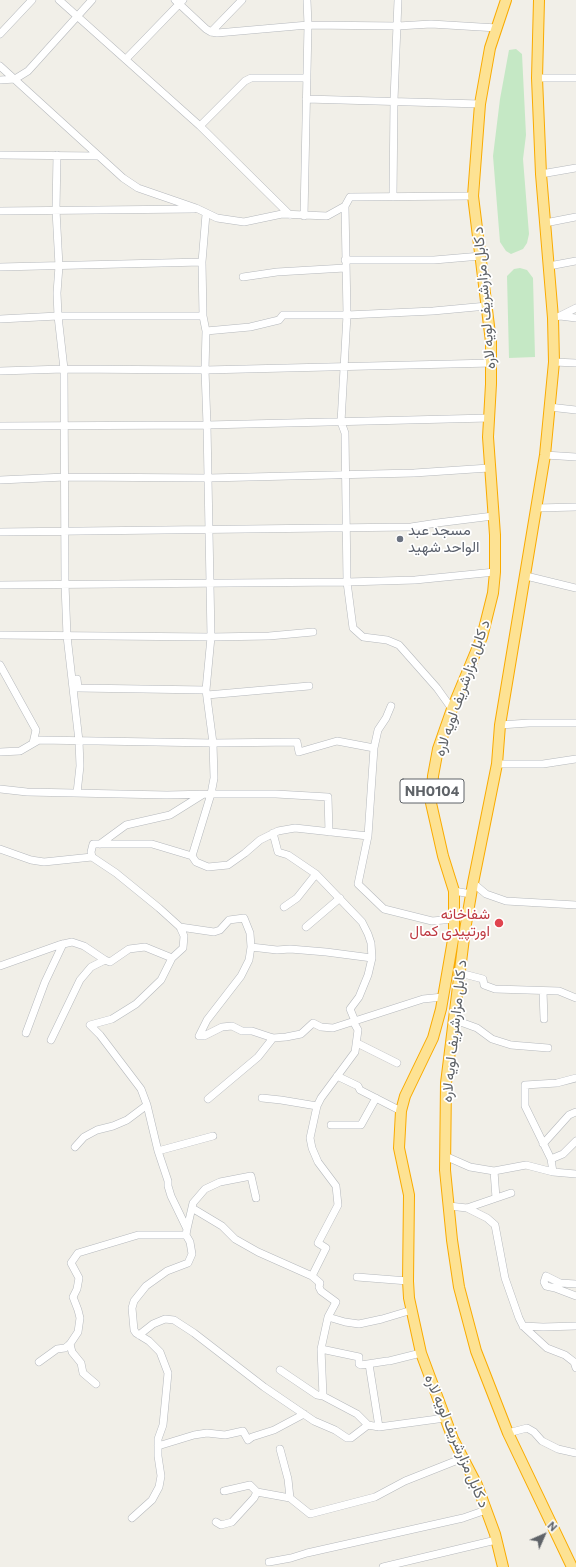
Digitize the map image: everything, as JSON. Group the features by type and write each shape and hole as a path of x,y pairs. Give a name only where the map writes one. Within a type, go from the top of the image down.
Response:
{"highway":[{"name":"د کابل مزارشریف لویه لاره","path":"503,1567 496,1540 477,1485 453,1438 421,1353 409,1298 409,1195 399,1148 401,1111 405,1096 433,1038 443,997 454,934 454,891 443,856 431,803 433,776 438,749 452,709 482,637 493,593 495,572 493,516 489,468 489,418 492,363 491,342 473,196 480,104 490,48 506,0"},
{"name":"د کابل مزارشریف لویه لاره","path":"539,0 537,78 545,223 556,317 554,362 545,456 500,725 497,764 473,882 460,973 446,1083 445,1156 452,1240 459,1286 476,1351 508,1433 572,1567"}],"street":[{"path":"0,34 32,0"},
{"path":"59,0 200,126 290,215"},
{"path":"0,80 15,79 28,71 92,0"},
{"path":"211,32 242,0"},
{"path":"304,216 308,25 307,0"},
{"path":"393,197 394,100 398,0"},
{"path":"126,59 179,1 211,32 218,33 308,25 398,26 431,24 497,28"},
{"path":"0,66 123,178 138,188 196,208 217,218 244,222 282,214 327,216 344,206 350,197 473,196"},
{"path":"200,126 245,81 251,78 307,78"},
{"path":"537,78 576,78"},
{"path":"306,99 394,100 480,104"},
{"path":"0,155 98,156"},
{"path":"57,155 56,210 59,266 57,293 64,369 63,425 66,530 65,584 67,636 79,741 80,766 77,793"},
{"path":"542,174 576,168"},
{"path":"344,206 347,315 341,422 345,433 347,582 353,628 363,637 387,640 399,645 437,688 452,709"},
{"path":"0,211 196,208"},
{"path":"192,856 211,794 214,778 213,743 206,693 212,637 209,582 205,370 206,331 203,316 202,262 204,218 206,214"},
{"path":"545,223 576,217"},
{"path":"243,277 345,264 434,260 481,256"},
{"path":"549,266 576,261"},
{"path":"0,267 202,262"},
{"path":"206,331 250,327 279,320 283,315 347,315 433,311 487,306"},
{"path":"556,317 576,308"},
{"path":"0,319 58,316 203,316"},
{"path":"556,317 576,318"},
{"path":"554,362 576,363"},
{"path":"0,371 64,369 205,370 492,363"},
{"path":"549,407 576,410"},
{"path":"0,426 207,425 489,418"},
{"path":"545,456 576,457"},
{"path":"0,480 65,477 208,478 345,475 414,473 489,468"},
{"path":"537,508 576,507"},
{"path":"0,532 411,527 493,516"},
{"path":"0,585 347,582 415,580 495,572"},
{"path":"526,576 576,588"},
{"path":"0,635 212,637 269,636 313,632"},
{"path":"0,665 36,730 33,743"},
{"path":"70,665 75,669 78,688 206,693 309,686"},
{"path":"391,706 386,718 378,730 374,748 368,814 368,836 358,884 384,909 432,921 455,918"},
{"path":"500,725 529,723 576,723"},
{"path":"0,752 20,751 39,740 213,743 298,742 299,752 337,741 374,748"},
{"path":"497,764 543,764 576,760"},
{"path":"0,789 27,792 202,795 284,794 328,797 329,832"},
{"path":"100,844 126,825 170,814 202,795"},
{"path":"92,857 91,852 93,844 152,844 192,856 196,862 208,867 228,865 245,854 260,840 273,833 295,828 368,836"},
{"path":"273,833 278,852 288,855 316,874 362,922 371,943 372,958 368,975 359,997 350,1009 358,1030 355,1052 317,1106 310,1142 318,1162 336,1186 338,1205 318,1243 326,1248 312,1276"},
{"path":"0,849 31,860 44,862 92,857 116,873 145,896 180,927 184,936 183,948 172,958 160,980 136,1004 112,1019 90,1025 100,1035 141,1089 147,1105 171,1196 190,1242 192,1254 188,1263 167,1271 146,1286 134,1300 132,1308 134,1330 136,1333 149,1341 160,1352 168,1373 163,1425 158,1439 161,1476 159,1487 152,1500 132,1518"},
{"path":"284,907 297,898 316,874"},
{"path":"473,882 486,894 506,901 576,905"},
{"path":"454,891 471,894"},
{"path":"306,927 340,898"},
{"path":"180,927 214,932 220,930 229,920 244,918 250,932 251,947 249,960 241,976 207,1020 199,1036 204,1036 222,1027 232,1026 242,1031 252,1031 274,1038 286,1037 301,1034 313,1023 321,1027 333,1028 423,998 443,997"},
{"path":"0,966 72,942 84,946 110,962 129,949 145,947 172,958"},
{"path":"26,1033 45,982 63,944"},
{"path":"251,947 277,950 290,949 326,952 372,958"},
{"path":"51,1040 80,980 91,967 105,960"},
{"path":"460,973 483,979 484,985 495,989 559,991 576,998"},
{"path":"543,991 544,1019"},
{"path":"455,1020 477,1028 492,1038 511,1045 548,1048"},
{"path":"208,1099 258,1057 274,1038"},
{"path":"357,1043 397,1063"},
{"path":"337,1076 358,1086 360,1090 401,1111"},
{"path":"553,1172 551,1159 525,1106 524,1085 557,1083 576,1078"},
{"path":"262,1098 317,1106"},
{"path":"331,1125 360,1125 376,1098"},
{"path":"75,1147 84,1137 97,1130 113,1126 127,1120 147,1105"},
{"path":"543,1144 569,1115 576,1112"},
{"path":"158,1151 213,1136"},
{"path":"551,1159 563,1154 576,1141"},
{"path":"445,1156 470,1167 494,1171 526,1165 553,1172 576,1174"},
{"path":"494,1171 496,1198"},
{"path":"186,1232 193,1203 205,1189 220,1182 251,1176 256,1198"},
{"path":"467,1208 512,1193"},
{"path":"449,1206 467,1208 487,1218 495,1225 506,1278 523,1326 547,1348 565,1355 574,1362 576,1368"},
{"path":"192,1208 222,1226 235,1239 258,1252 312,1276 320,1283 319,1287 321,1291 336,1302 328,1317 321,1349 323,1396"},
{"path":"39,1362 57,1349 65,1348 70,1344 78,1332 80,1318 72,1297 77,1289 80,1278 71,1263 78,1253 138,1235 186,1232"},
{"path":"576,1284 560,1283 546,1276 544,1282 546,1286 556,1288 576,1296"},
{"path":"357,1277 408,1281"},
{"path":"328,1317 359,1324 412,1310"},
{"path":"139,1335 153,1324 165,1319 174,1320 194,1333 264,1387 304,1414 347,1438 351,1438 368,1426 379,1427 445,1418"},
{"path":"523,1326 543,1328 576,1326"},
{"path":"70,1344 72,1352 81,1363 83,1373 96,1384"},
{"path":"321,1349 359,1357 360,1365 390,1361 421,1353"},
{"path":"369,1364 379,1427"},
{"path":"280,1370 317,1395 323,1396 357,1414 368,1426"},
{"path":"158,1446 194,1435 207,1433 225,1435 243,1431 248,1440 252,1437 274,1430 304,1414"},
{"path":"508,1433 527,1428 534,1432 542,1441 558,1449 576,1454"},
{"path":"280,1449 288,1479 290,1498"},
{"path":"224,1491 250,1485 257,1492 290,1498 310,1514 375,1497 405,1481 463,1458"},
{"path":"216,1522 221,1525 232,1522 254,1498 257,1492"},
{"path":"269,1562 463,1518 486,1510"},
{"path":"383,1567 496,1540"}],"green space":[{"path":"516,49 522,54 526,135 523,159 529,234 527,243 523,249 511,254 506,251 500,242 493,156 500,99 509,50"},
{"path":"520,268 527,270 533,278 535,357 509,358 507,276 514,269"}],"place":[{"name":"مسجد عبد الواحد شهید","path":"400,539"},
{"name":"شفاخانه اورتپیدی کمال","path":"499,923"}]}
